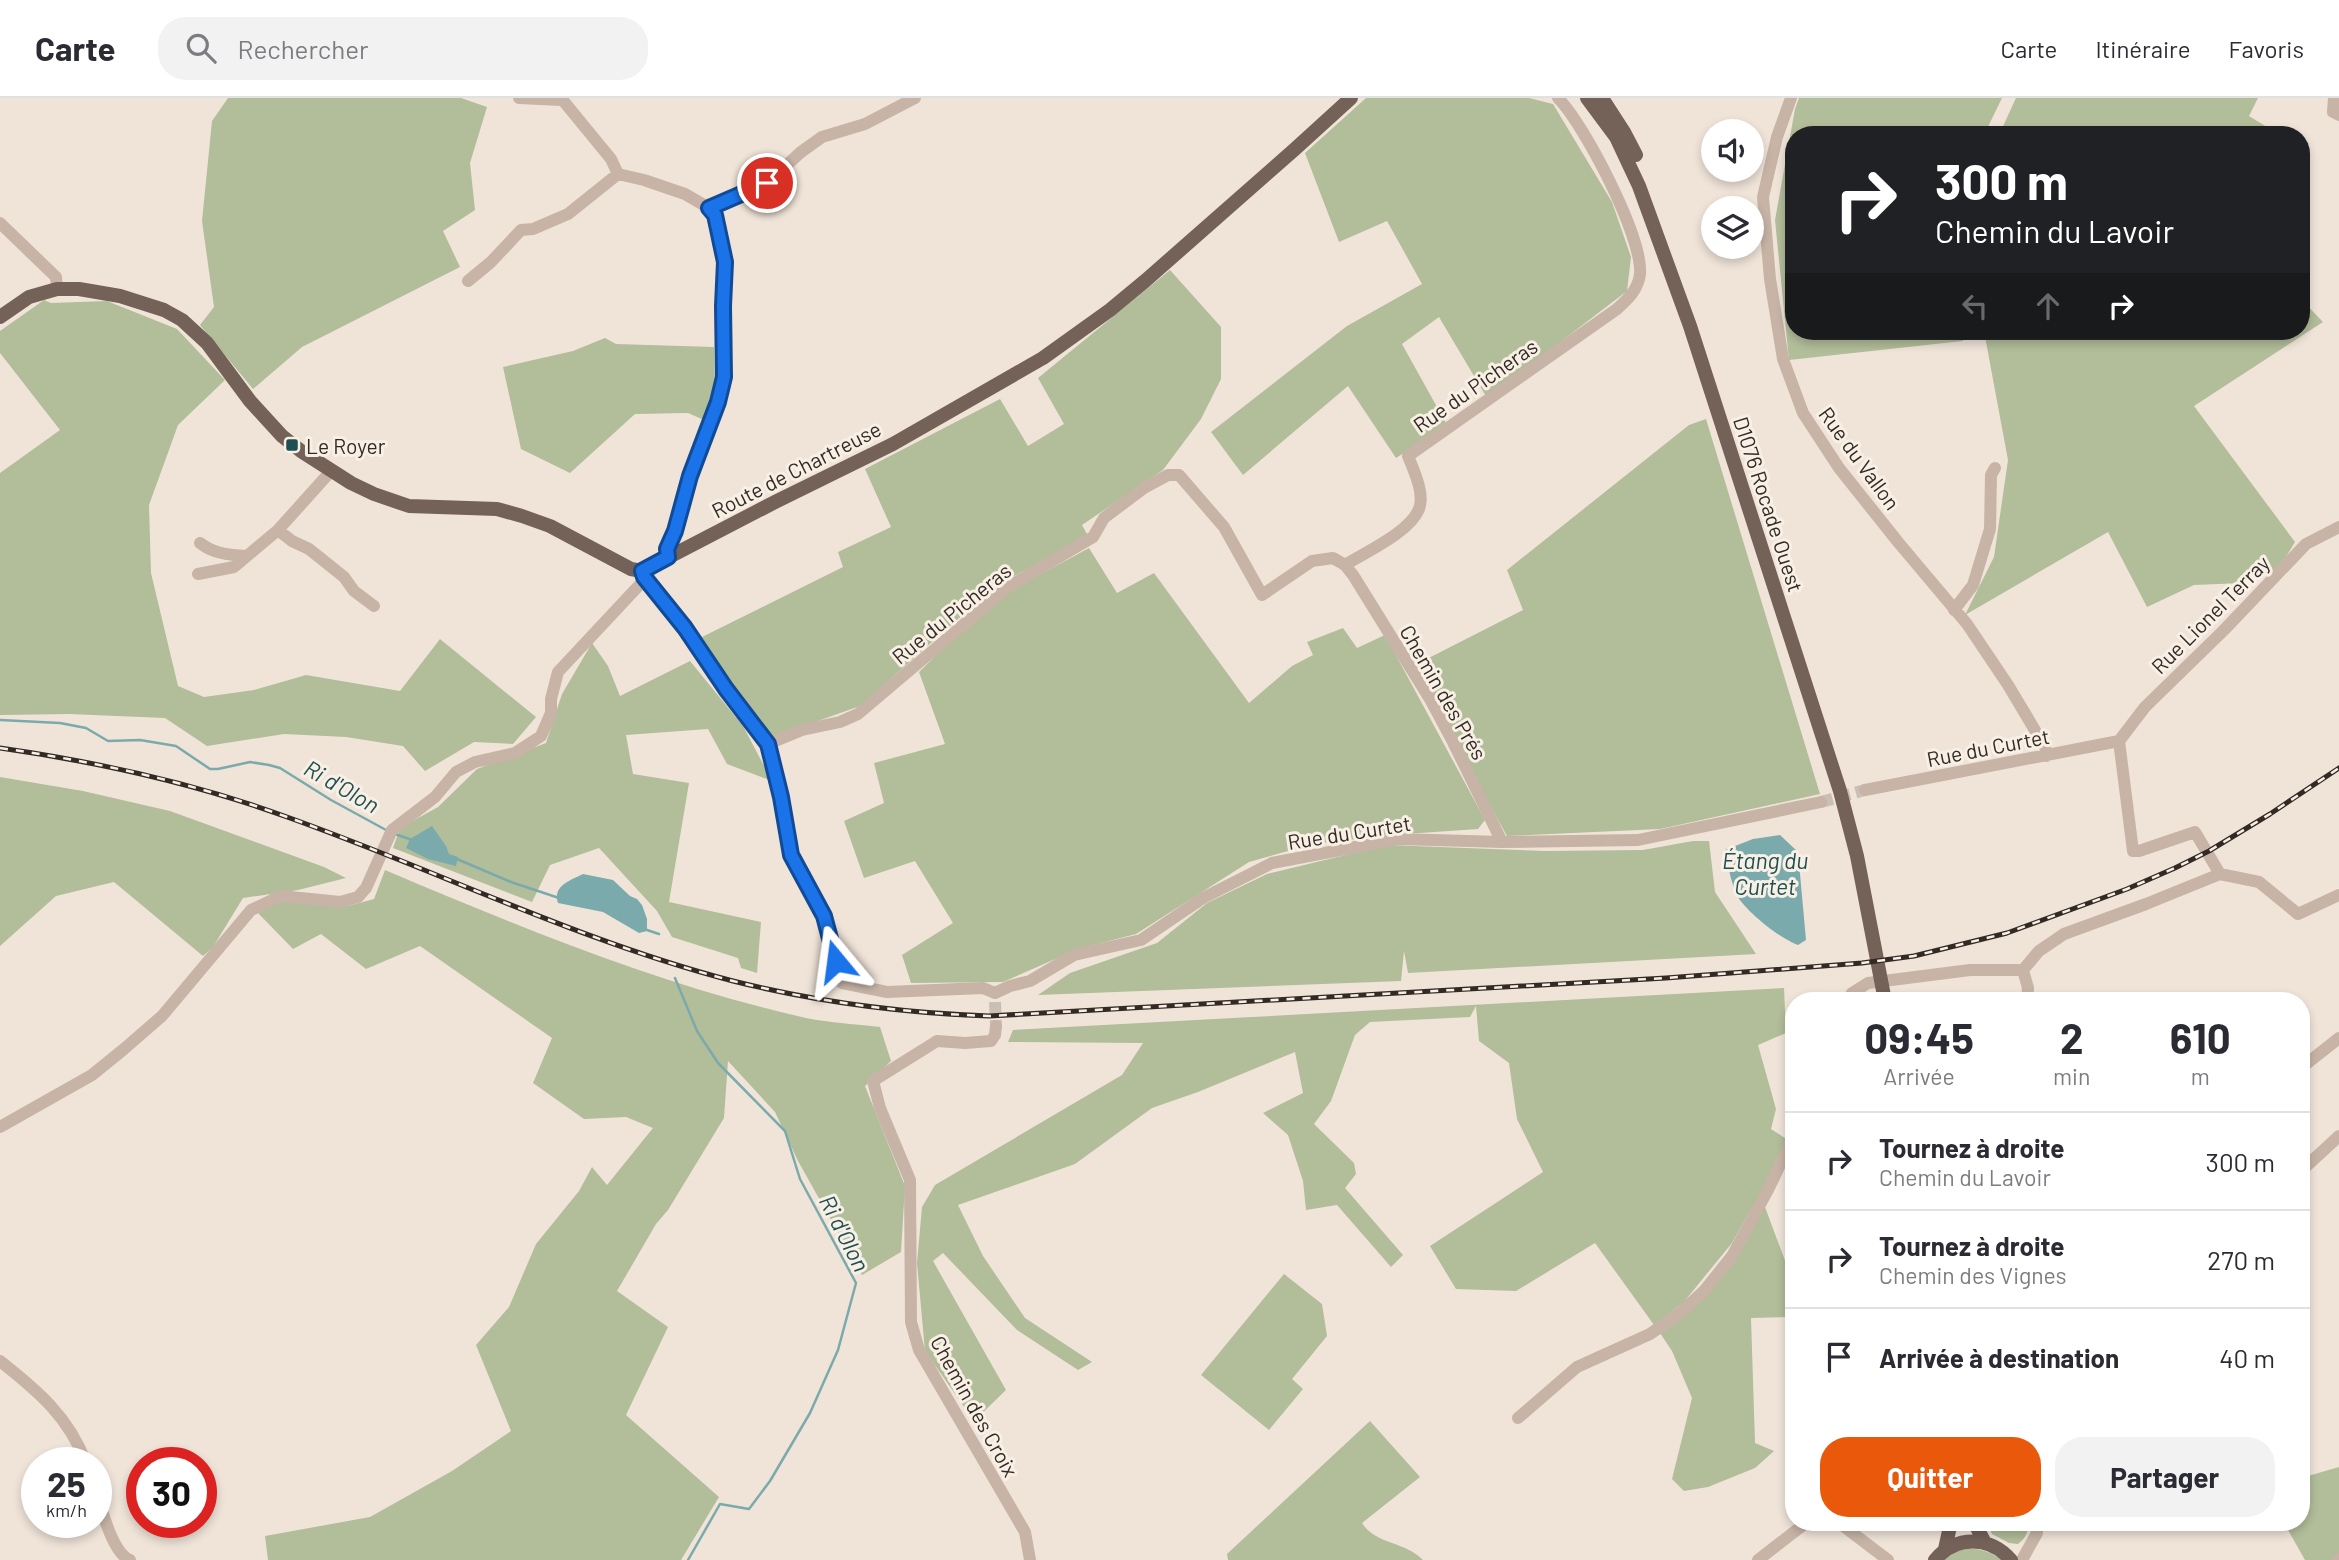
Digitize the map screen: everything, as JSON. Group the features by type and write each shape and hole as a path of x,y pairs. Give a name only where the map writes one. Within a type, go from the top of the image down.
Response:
{"main road":[{"name":"D1076 Rocade Ouest","path":"1587,98 1627,157 1689,326 1840,791 1857,856 1883,992"},
{"path":"1602,98 1624,132 1648,181 1689,326"},
{"name":"Route de Chartreuse","path":"644,575 668,557 893,444 1043,358 1145,281 1348,99"},
{"path":"0,317 29,297 57,289 79,289 120,296 164,310 182,320 207,343 268,422 292,445 331,471 374,494 409,506 487,508 522,516 550,526 644,575"},
{"path":"1940,1555 1948,1531"},
{"path":"1979,1531 1985,1543"},
{"path":"1940,1555 1958,1543 1972,1541 1985,1543 2007,1556"}],"street":[{"path":"519,98 561,99 611,159 618,174"},
{"path":"709,208 767,183 822,137 865,124 915,98"},
{"name":"Rue du Picheras","path":"768,744 802,730 840,722 858,714 1008,587 1093,537 1104,518 1144,488 1168,475 1179,475 1224,527 1262,594 1312,561 1333,558 1345,565 1409,525 1420,508 1418,483 1408,456 1617,309 1637,287 1640,276 1638,255 1619,202 1584,137 1558,98"},
{"name":"Rue du Vallon","path":"1791,98 1776,137 1763,197 1770,279 1783,359 1804,412 1839,468 1954,610 2008,685 2045,747 2047,756"},
{"path":"2334,98 2333,112 2339,115"},
{"path":"618,174 685,194 709,208 715,215 725,262 724,377 718,402 690,476 675,531 667,549 668,557"},
{"path":"468,281 491,262 521,230 533,229 568,215 618,174"},
{"path":"0,223 55,277 57,289"},
{"path":"1954,610 1973,585 1990,529 1991,475 1995,468"},
{"path":"198,574 234,567 278,530 331,471"},
{"name":"Rue Lionel Terray","path":"2119,741 2144,707 2224,630 2306,544 2339,527"},
{"path":"278,530 327,563 374,607"},
{"path":"200,543 209,550 224,555 247,556"},
{"name":"Chemin des Prés","path":"1345,565 1430,699 1502,842"},
{"path":"0,1126 92,1075 134,1041 162,1016 251,910 281,896 340,902 358,897 372,875 391,830 435,797 456,772 475,762 514,753 541,736 551,713 551,699 558,672 644,575 768,744"},
{"path":"2119,741 2133,851 2138,852 2195,832 2218,872"},
{"name":"Rue du Curtet","path":"1865,790 2119,741"},
{"name":"Rue du Curtet","path":"768,744 791,855 824,916 842,983 887,992 983,988 995,998 1010,986 1030,981 1074,955 1141,940 1203,898 1272,863 1398,839 1502,842 1638,840 1822,802"},
{"path":"1854,992 1868,984 1970,970 2023,970 2039,951 2064,934 2146,904 2218,872 2259,882 2298,914 2339,895"},
{"path":"2023,970 2028,992"},
{"name":"Chemin des Croix","path":"996,1026 991,1041 937,1041 873,1081 880,1108 910,1180 911,1322 919,1350 1026,1532 1030,1560"},
{"path":"2310,1061 2339,1038"},
{"path":"2310,1163 2339,1136"},
{"path":"1518,1418 1577,1367 1650,1334 1680,1313 1704,1291 1732,1256 1785,1154"},
{"path":"0,1361 36,1389 58,1413 80,1447"},
{"path":"1758,1560 1795,1531"},
{"path":"1850,1531 1888,1560"},
{"path":"2022,1560 2037,1531"},
{"path":"112,1536 125,1558 130,1560"},
{"path":"2007,1556 2032,1543"}],"green space":[{"path":"228,98 461,98 487,107 470,163 475,210 443,231 460,267 302,347 253,389 200,325 214,307 202,221 212,121"},
{"path":"1366,98 1529,98 1553,104 1612,202 1631,257 1627,291 1487,398 1439,317 1402,344 1447,425 1396,458 1348,386 1243,475 1211,432 1347,326 1422,284 1387,221 1339,242 1305,153"},
{"path":"1799,98 2002,98 1988,126 1792,126"},
{"path":"2016,98 2258,98 2249,116 2265,126 2003,126"},
{"path":"1785,164 1785,320 1775,220"},
{"path":"1170,270 1221,327 1221,379 1201,419 1163,470 1082,525 1088,536 994,587 860,706 767,739 702,637 843,567 838,552 891,527 865,469 1000,399 1028,446 1064,424 1038,378"},
{"path":"44,300 51,303 107,301 177,329 225,380 178,425 149,505 151,573 178,686 204,697 254,690 306,675 400,691 440,639 536,717 513,744 474,742 425,771 403,746 346,737 284,734 207,746 165,718 69,714 0,715 0,473 60,430 0,353 0,331"},
{"path":"2310,308 2323,322 2310,330"},
{"path":"605,338 616,344 714,347 715,386 704,420 688,413 635,414 570,473 521,449 503,367 573,351"},
{"path":"1787,340 1963,340 1963,341 1789,360"},
{"path":"1986,340 2295,340 2194,406 2295,542 2276,573 2265,568 2243,583 2194,585 2147,607 2108,532 1965,615 1994,557 2008,460"},
{"path":"1706,419 1820,794 1660,829 1507,836 1413,666 1523,610 1507,570 1689,425"},
{"path":"1089,548 1117,593 1154,573 1249,703 1292,666 1313,655 1307,642 1343,628 1357,648 1385,635 1485,820 1478,829 1313,844 1249,862 1136,934 1078,949 1003,982 911,983 902,955 953,923 915,861 864,878 844,821 884,803 874,763 945,744 919,672 991,601"},
{"path":"592,643 608,666 620,696 690,661 743,726 772,781 727,764 708,729 626,735 633,774 689,783 669,902 761,922 757,973 741,968 738,958 672,937 657,911 599,848 550,865 532,902 393,848 400,828 438,807 477,769 546,743 562,694"},
{"path":"0,777 83,791 170,811 324,867 346,878 298,890 243,898 213,947 203,956 114,882 56,896 0,946"},
{"path":"1693,841 1709,841 1715,892 1756,954 1408,973 1404,951 1401,981 1038,995 1070,973 1157,943 1207,903 1267,874 1387,845 1546,851 1643,850"},
{"path":"385,870 540,934 698,989 806,1018 880,1027 891,1061 865,1086 905,1186 901,1252 862,1275 798,1161 775,1112 728,1061 724,1118 617,1291 668,1327 626,1415 719,1497 681,1560 268,1560 265,1536 370,1517 452,1471 511,1431 476,1345 509,1307 536,1244 579,1191 592,1167 607,1185 653,1128 626,1117 584,1119 533,1083 552,1038 420,946 366,969 321,934 293,949 257,912 282,901 348,906 374,899"},
{"path":"1784,988 1785,1033 1758,1045 1776,1109 1771,1129 1785,1138 1785,1154 1762,1199 1785,1261 1785,1317 1751,1318 1755,1443 1774,1451 1755,1468 1708,1487 1684,1491 1672,1479 1692,1398 1672,1351 1660,1333 1712,1287 1751,1209 1732,1243 1683,1303 1654,1325 1595,1243 1516,1291 1456,1289 1430,1246 1543,1172 1517,1119 1509,1063 1479,1041 1476,1006 1470,1017 1370,1022 1355,1035 1331,1101 1314,1124 1354,1163 1356,1174 1345,1188 1403,1255 1391,1267 1337,1205 1306,1210 1303,1181 1288,1135 1263,1113 1303,1093 1295,1052 1152,1108 1075,1164 958,1205 983,1256 1025,1318 1092,1362 1078,1370 1017,1330 943,1253 933,1261 1006,1390 974,1421 925,1351 917,1263 922,1207 935,1185 1122,1075 1143,1043 1008,1042 1013,1030"},
{"path":"1284,1274 1322,1304 1327,1336 1292,1379 1303,1389 1269,1430 1201,1375"},
{"path":"1370,1421 1420,1477 1362,1523 1375,1535 1408,1549 1423,1560 1228,1560 1227,1554"},
{"path":"2339,1467 2339,1560 2305,1560 2289,1531 2310,1531 2310,1475"},
{"path":"1991,1531 2028,1531 2018,1544 2009,1543"},
{"path":"1968,1548 1986,1551 2002,1560 1944,1560 1955,1552"}],"water":[{"path":"432,826 449,854 458,857 456,866 428,859 406,848 410,839"},
{"name":"Étang du Curtet","path":"1780,835 1798,852 1806,940 1798,945 1763,923 1740,900 1732,882 1725,850 1753,839"},
{"path":"583,874 613,880 637,899 647,919 647,931 639,933 603,912 558,903 560,888"}],"waterway":[{"name":"Ri d'Olon","path":"0,720 60,723 86,728 108,741 140,740 176,746 210,769 250,762 280,768 386,830"},
{"name":"Ri d'Olon","path":"395,834 412,840"},
{"name":"Ri d'Olon","path":"457,859 511,882 559,898"},
{"name":"Ri d'Olon","path":"644,929 659,934"},
{"name":"Ri d'Olon","path":"675,978 697,1031 718,1063 785,1131 800,1179 856,1283 838,1350 810,1413 770,1481 749,1509 720,1504 688,1560"}],"tunnel":[{"path":"1821,802 1865,790"},
{"path":"995,1002 996,1026"}],"railway":[{"path":"0,748 145,775 252,805 343,838 563,926 676,965 733,981 860,1005 989,1016 1666,978 1862,963 1914,956 2007,933 2127,889 2175,868 2270,814 2339,768"}],"place":[{"name":"Le Royer","path":"292,445"}],"route":[{"path":"767,183 709,208 715,215 725,262 724,377 718,402 690,476 675,531 667,549 668,557 642,571 768,744 791,855 824,916 836,961"}]}
